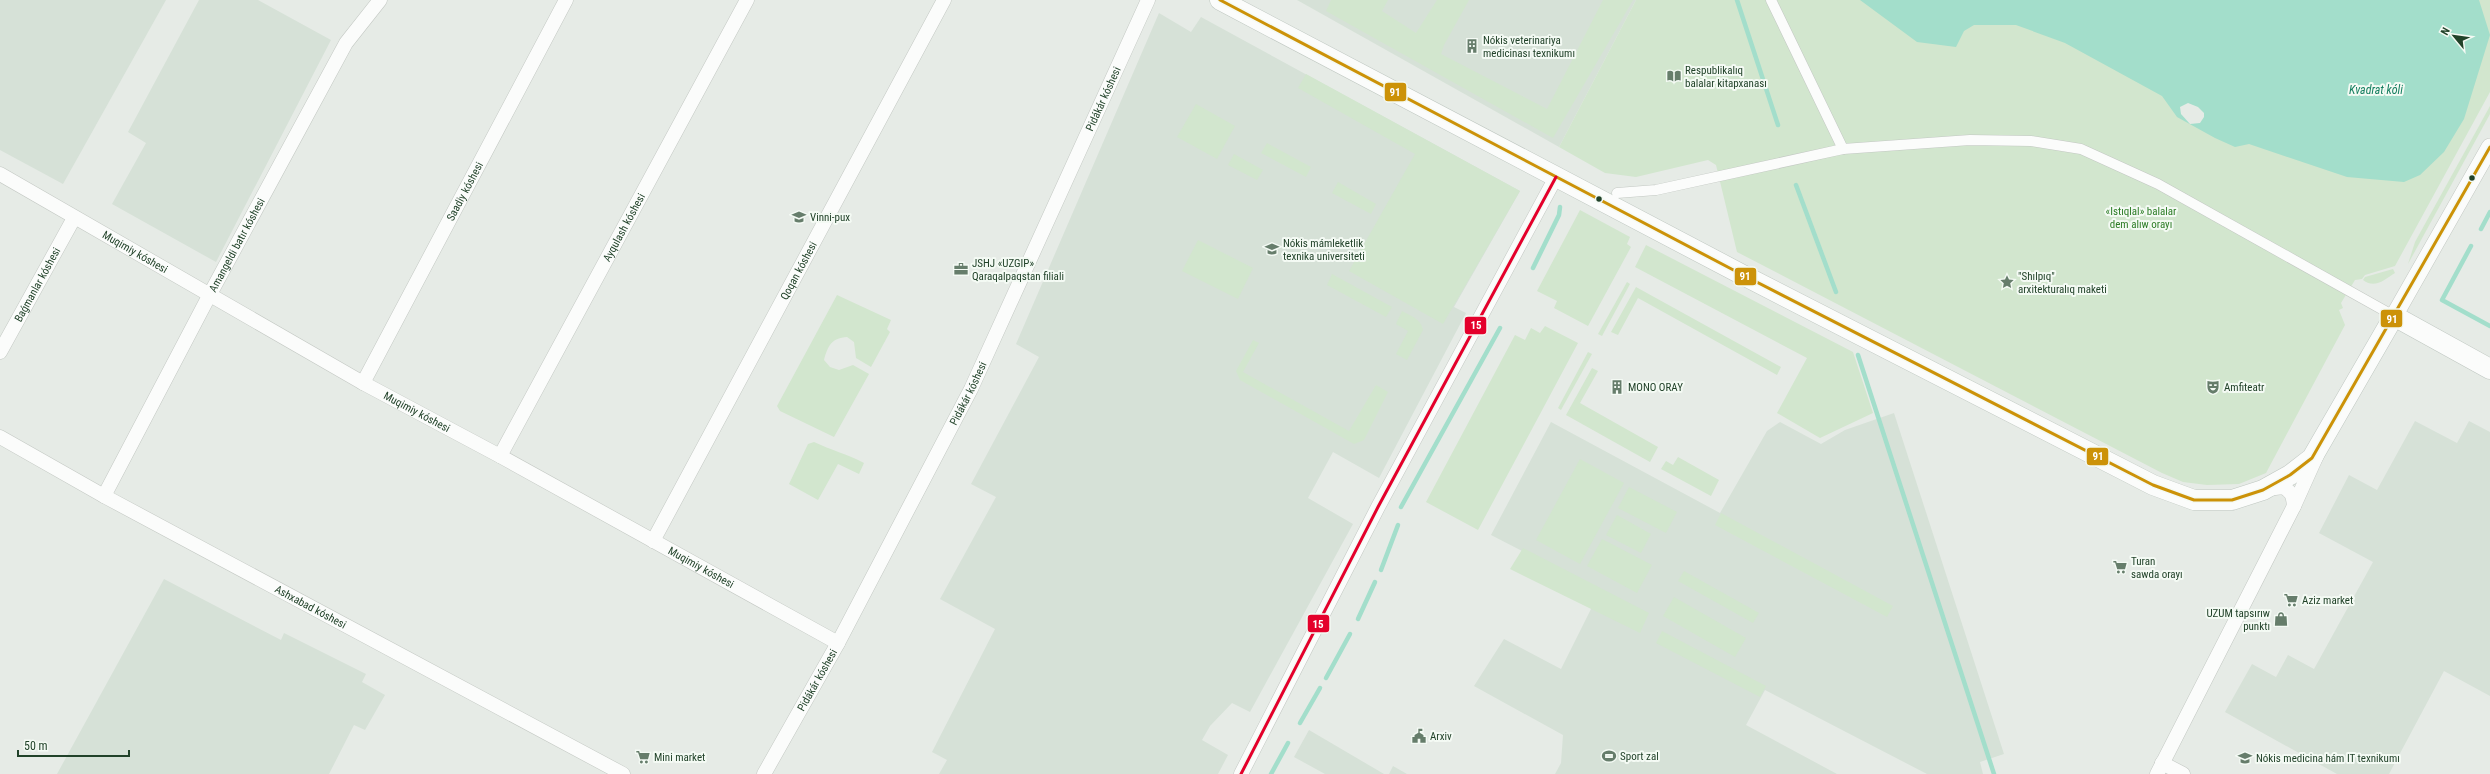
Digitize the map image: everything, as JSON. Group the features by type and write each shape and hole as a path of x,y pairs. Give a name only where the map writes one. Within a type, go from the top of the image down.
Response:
{"main road":[{"path":"1220,0 1556,177 2152,485 2194,500 2232,500 2263,490 2290,475 2317,450 2394,316 2490,369"}],"street":[{"name":"Amangeldi batır kóshesi","path":"104,496 209,296 346,44 380,0"},
{"name":"Saadiy kóshesi","path":"363,383 566,0"},
{"name":"Ayqulash kóshesi","path":"500,456 747,0"},
{"name":"Qoqan kóshesi","path":"653,541 944,0"},
{"name":"Pidákár kóshesi","path":"764,774 838,643 971,390 1148,0"},
{"path":"1771,0 1843,150"},
{"path":"1617,193 1656,190 1843,150 1970,140 2031,140 2081,149 2158,184 2394,316 2490,147"},
{"name":"Muqimiy kóshesi","path":"0,174 209,296 363,383 500,456 838,643"},
{"path":"1241,774 1375,514 1556,177"},
{"name":"Baǵmanlar kóshesi","path":"0,352 74,218"},
{"name":"Ashxabad kóshesi","path":"0,437 104,496 623,774"},
{"path":"2183,774 2160,768 2294,506 2317,450"},
{"path":"2263,490 2283,487 2290,491 2294,497 2294,506"}],"shaded area":[{"path":"0,0 166,0 63,184 0,150"},
{"path":"199,0 258,0 331,40 216,262 112,204 146,143 128,132"},
{"path":"1297,0 1636,0 1559,147"},
{"path":"1159,13 1191,32 1201,17 1520,191 1454,307 1466,313 1379,478 1333,452 1308,498 1353,524 1250,712 1232,703 1210,726 1202,740 1228,755 1218,774 939,774 947,760 932,752 995,629 940,599 996,497 971,484 1039,357 1016,344"},
{"path":"1894,413 2004,754 1980,762 1983,774 1927,774 1765,690 1746,725 1837,774 1555,774 1561,763 1563,735 1474,686 1504,639 1561,669 1600,591 1491,535 1551,422 1720,513 1767,431 1780,422 1821,444 1845,430"},
{"path":"2415,421 2457,443 2469,421 2490,432 2490,696 2444,671 2389,774 2337,774 2225,712 2252,664 2276,677 2288,655 2314,669 2373,562 2319,533 2349,475 2377,490"},
{"path":"164,579 281,640 284,633 366,674 362,682 385,695 365,730 354,725 329,774 57,774"},
{"path":"1309,730 1384,774 1325,774 1294,757"},
{"path":"1393,766 1407,774 1389,774"}],"green space":[{"path":"1331,0 1388,0 1382,11 1416,33 1437,0 1469,0 1444,45 1441,54 1547,109 1603,0 1633,0 1553,138 1326,11"},
{"name":"«Istıqlal» balalar dem alıw orayı","path":"1636,0 2490,0 2490,92 2395,266 2365,275 2362,279 2355,280 2341,303 2343,308 2339,310 2345,325 2266,473 2239,484 2207,485 2183,482 2162,473 1737,252 1716,165 1708,160 1636,177 1605,173 1559,147"},
{"path":"1306,74 1520,191 1443,324 1349,271 1415,154 1298,88"},
{"path":"1196,104 1235,126 1217,159 1177,137"},
{"path":"2490,106 2490,114 2408,264 2415,242"},
{"path":"1267,143 1311,167 1306,177 1261,153"},
{"path":"1234,154 1263,170 1257,180 1228,165"},
{"path":"1338,182 1376,204 1371,214 1332,193"},
{"path":"1580,210 1630,237 1627,244 1631,247 1588,326 1554,308 1557,301 1537,291"},
{"path":"1198,240 1253,268 1238,299 1182,271"},
{"path":"1646,245 1853,352 1873,413 1820,438 1777,413 1807,358 1635,267"},
{"path":"2393,269 2395,273 2383,281 2375,284 2367,283 2363,280 2365,277"},
{"path":"1332,274 1392,307 1386,317 1327,285"},
{"path":"1627,282 1630,284 1602,336 1598,334"},
{"path":"1636,287 1781,367 1777,375 1638,298 1618,335 1611,332"},
{"path":"837,295 891,320 887,329 890,332 871,367 856,358 854,342 847,337 834,341 827,350 824,360 830,367 839,370 853,365 869,374 834,437 780,411 777,406"},
{"path":"1402,311 1418,320 1423,330 1407,360 1396,354 1408,331 1396,324"},
{"path":"1545,326 1578,343 1478,530 1426,502 1515,335 1525,340 1531,328 1540,333"},
{"path":"1253,340 1259,343 1243,372 1349,431 1376,385 1388,392 1364,440 1354,444 1240,380 1236,371"},
{"path":"1588,352 1592,354 1561,410 1558,408"},
{"path":"1592,368 1598,371 1580,403 1658,447 1650,462 1566,415"},
{"path":"814,442 864,463 859,474 838,464 818,500 789,484 808,444"},
{"path":"1678,457 1719,480 1711,496 1661,469 1666,461 1673,465"},
{"path":"1580,459 1624,483 1580,564 1536,540"},
{"path":"1629,487 1677,512 1666,533 1618,508"},
{"path":"1721,513 1893,606 1887,617 1715,525"},
{"path":"1617,515 1651,534 1641,553 1606,535"},
{"path":"1602,539 1652,565 1637,593 1587,566"},
{"path":"1523,548 1649,613 1640,633 1510,569"},
{"path":"1684,571 1759,613 1753,623 1678,581"},
{"path":"1674,597 1746,638 1735,657 1663,616"},
{"path":"1662,631 1766,686 1760,697 1656,643"}],"water":[{"name":"Kvadrat kóli","path":"1860,0 2479,0 2490,35 2464,119 2444,152 2420,175 2404,182 2347,177 2249,144 2235,147 2177,117 2162,96 2065,43 2016,25 1974,25 1964,31 1956,47 1917,42"}],"pier":[{"path":"2188,103 2198,107 2204,113 2204,117 2200,123 2190,124 2181,114 2180,107"}],"waterway":[{"path":"1737,0 1778,125"},
{"path":"1796,185 1836,292"},
{"path":"1533,268 1559,215 1560,207"},
{"path":"2481,229 2490,212"},
{"path":"2471,246 2442,300 2490,326"},
{"path":"1401,507 1500,328"},
{"path":"1858,355 1994,774"},
{"path":"1381,570 1398,525"},
{"path":"1358,619 1375,582"},
{"path":"1326,678 1350,634"},
{"path":"1300,723 1320,688"},
{"path":"1271,774 1288,743"}],"transit line":[{"name":"91","path":"1220,0 1741,274 2153,485 2194,500 2232,500 2263,490 2290,475 2312,458 2490,147"},
{"name":"15","path":"1241,774 1378,507 1556,177"}],"place":[{"name":"Nókis veterinariya medicinası texnikumı","path":"1472,46"},
{"name":"Respublikalıq balalar kitapxanası","path":"1674,76"},
{"name":"Vinni-pux","path":"799,217"},
{"name":"Nókis mámleketlik texnika universiteti","path":"1272,249"},
{"name":"JSHJ «UZGIP» Qaraqalpaqstan filiali","path":"961,269"},
{"name":"\"Shılpıq\" arxitekturalıq maketi","path":"2007,282"},
{"name":"MONO ORAY","path":"1617,387"},
{"name":"Amfiteatr","path":"2213,387"},
{"name":"Turan sawda orayı","path":"2120,567"},
{"name":"Aziz market","path":"2291,600"},
{"name":"UZUM tapsırıw punktı","path":"2281,619"},
{"name":"Arxiv","path":"1419,736"},
{"name":"Sport zal","path":"1609,756"},
{"name":"Mini market","path":"643,757"},
{"name":"Nókis medicina hám IT texnikumı","path":"2245,758"}]}
